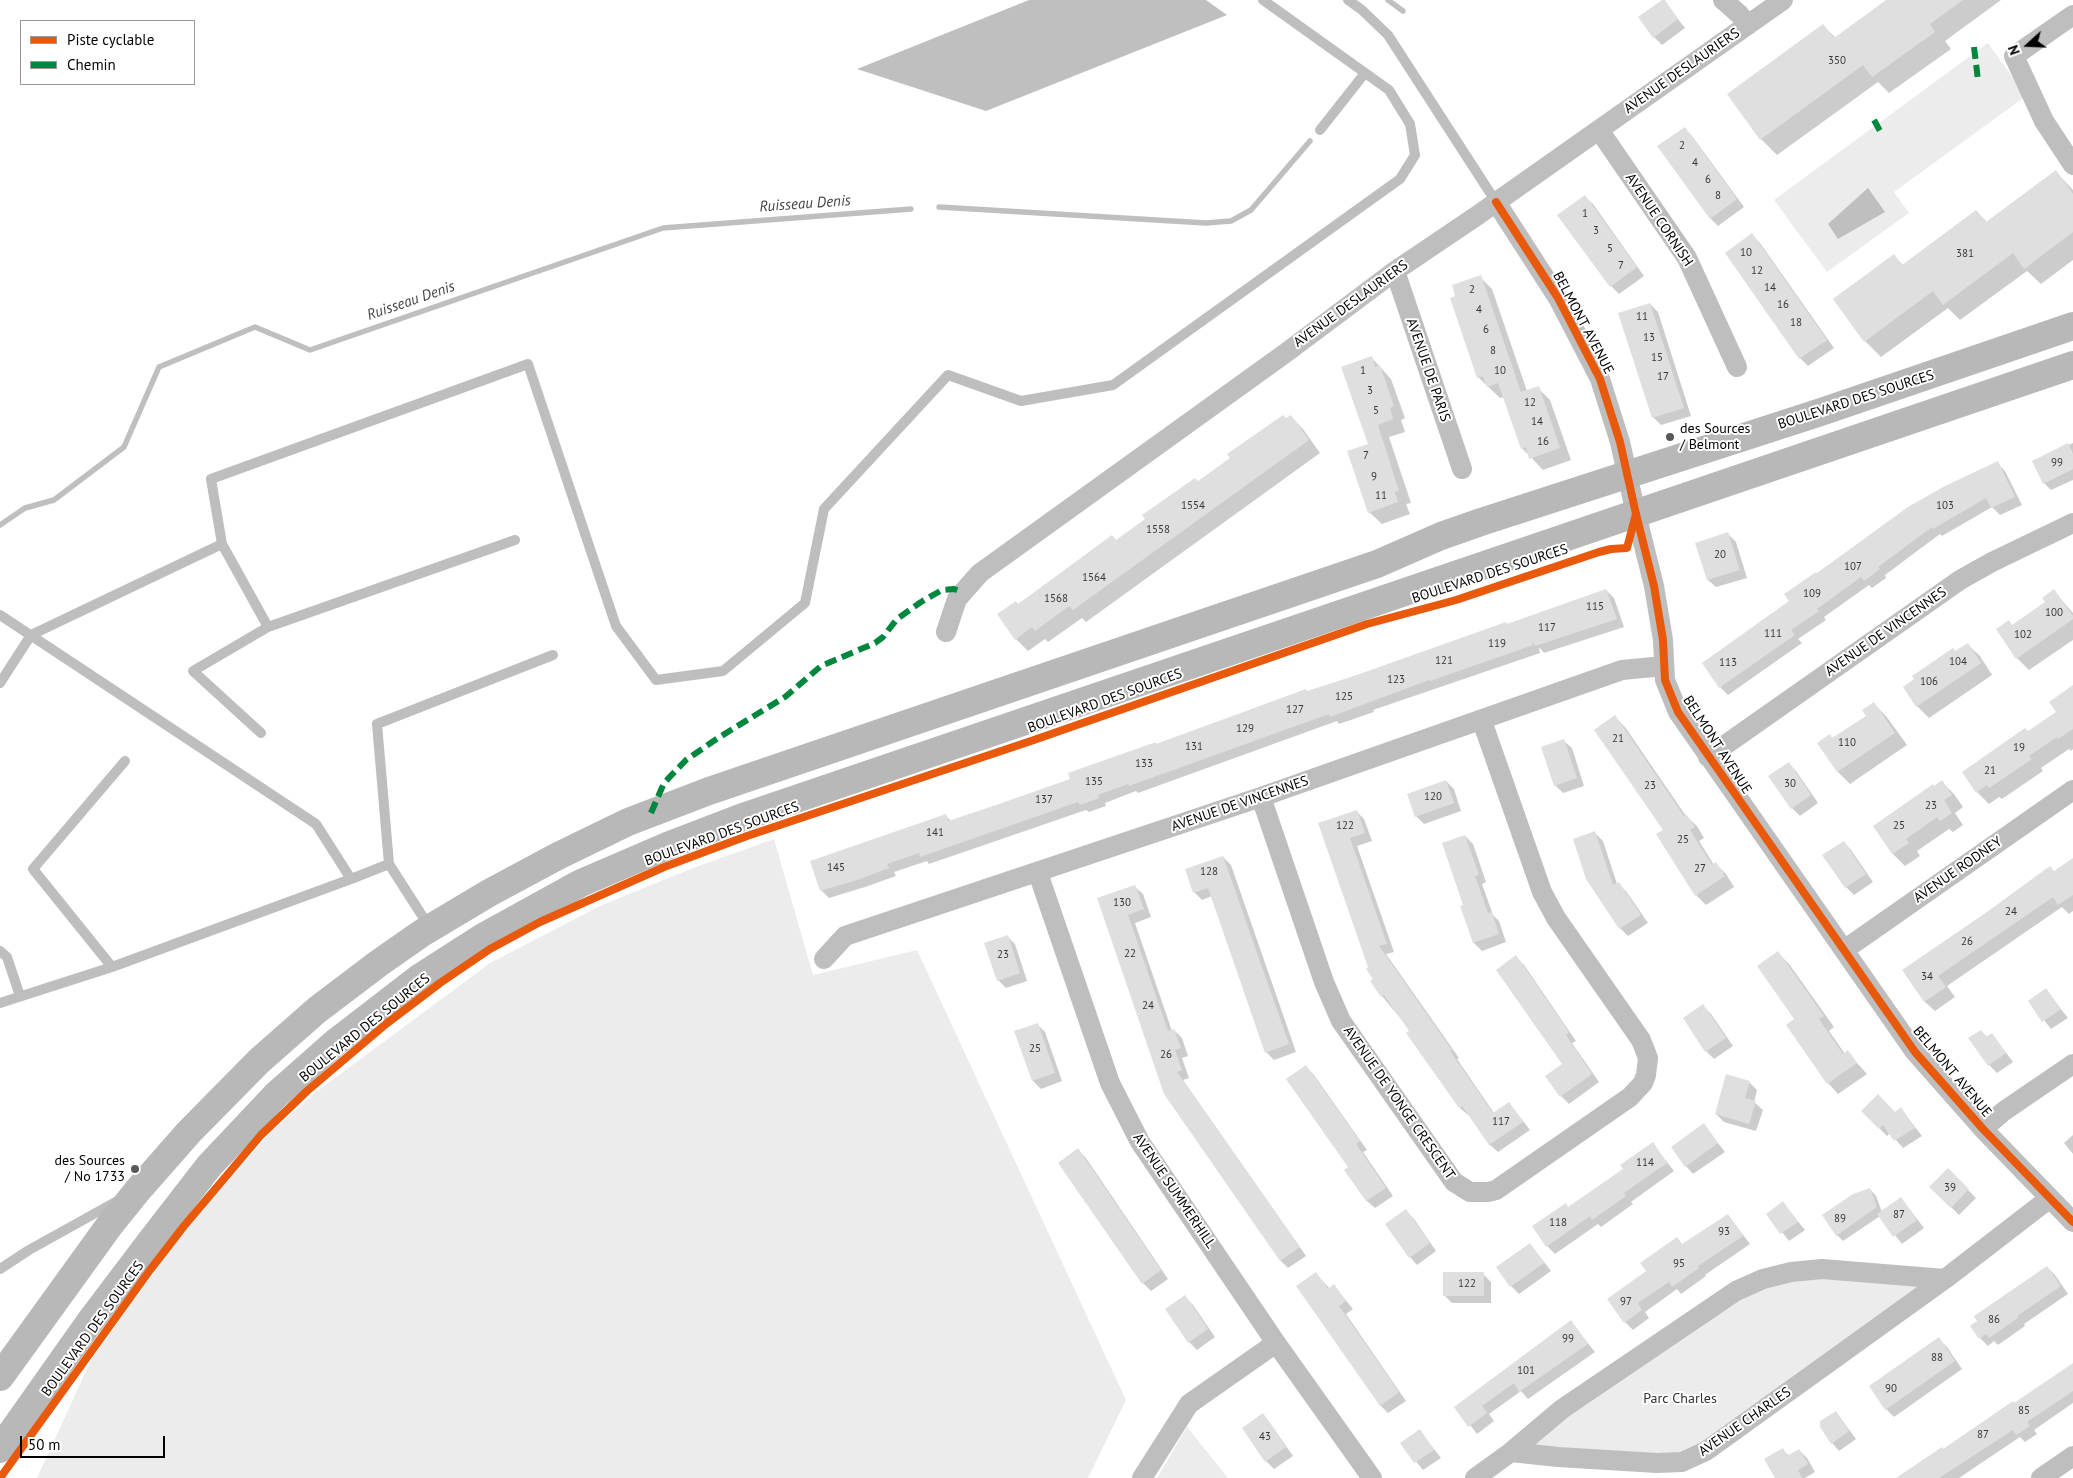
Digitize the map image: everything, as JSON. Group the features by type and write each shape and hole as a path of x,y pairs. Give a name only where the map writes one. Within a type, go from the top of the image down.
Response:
{"main road":[{"name":"BOULEVARD DES SOURCES","path":"0,1377 105,1232 138,1190 206,1113 279,1043 358,978 430,928 489,893 566,852 628,822 681,802 1377,564 1449,533 1830,409 2073,326"},
{"name":"BOULEVARD DES SOURCES","path":"0,1449 89,1323 209,1166 259,1112 294,1078 377,1009 441,963 499,928 602,873 716,826 2073,365"}],"street":[{"path":"1724,0 1744,18 1748,25"},
{"name":"AVENUE DESLAURIERS","path":"946,632 957,599 980,573 1287,352 1395,271 1599,130 1782,0"},
{"path":"2073,15 2014,56 2044,121 2073,165"},
{"name":"AVENUE CORNISH","path":"1599,130 1687,258 1737,368"},
{"name":"BELMONT AVENUE","path":"1496,202 1558,298 1600,379 1620,442 1626,474 1654,586 1663,640 1665,680 1672,700 1708,757 1916,1052 1983,1128 2073,1222"},
{"name":"AVENUE DE PARIS","path":"1395,271 1462,469"},
{"name":"AVENUE DE VINCENNES","path":"1708,757 1960,580 1992,562 2073,524"},
{"name":"AVENUE DE VINCENNES","path":"824,959 845,936 1261,797 1482,721 1622,670 1664,666"},
{"name":"AVENUE DE YONGE CRESCENT","path":"1261,797 1324,982 1341,1021 1454,1182 1470,1192 1496,1190 1630,1097 1643,1083 1648,1058 1641,1040 1565,932 1542,892 1482,721"},
{"name":"AVENUE RODNEY","path":"1844,950 2073,790"},
{"name":"AVENUE SUMMERHILL","path":"1038,873 1110,1083 1140,1142 1276,1343 1372,1478"},
{"path":"1983,1128 2073,1064"},
{"name":"AVENUE CHARLES","path":"1511,1452 1568,1458 1657,1463 1682,1462 1706,1452 1944,1279 2050,1198"},
{"path":"1475,1478 1511,1452 1562,1409 1736,1291 1763,1279 1791,1272 1822,1269 1944,1279"},
{"path":"1142,1478 1189,1404 1276,1343"},
{"path":"2042,1478 2073,1456"}],"lane":[{"path":"268,627 222,544 211,479 528,364 616,626 656,680 723,671 805,603 824,508 948,375 1021,401 1113,385 1400,179 1415,155 1410,124 1389,90 1263,0"},
{"path":"1348,0 1362,10 1388,35 1496,202"},
{"path":"1320,130 1365,73"},
{"path":"261,733 193,671 268,627 515,540"},
{"path":"0,683 31,635 222,544"},
{"path":"0,615 316,824 351,879"},
{"path":"430,928 389,864 377,724 553,655"},
{"path":"112,967 33,869 124,761"},
{"path":"0,1003 112,967 389,864"},
{"path":"0,951 7,958 20,996"},
{"path":"0,1269 54,1236 138,1190"}],"green space":[{"path":"1988,43 2026,96 1894,192 1909,213 1827,272 1774,200"},
{"path":"774,839 813,975 917,950 1126,1400 1088,1478 37,1478 91,1360 187,1226 272,1131 316,1092 490,963 602,905 693,868"},
{"name":"Parc Charles","path":"1791,1272 1945,1279 1682,1462 1511,1452 1736,1291"},
{"path":"1187,1427 1228,1478 1157,1478"}],"shaded area":[{"path":"1029,0 1206,0 1227,15 986,111 857,69"},
{"path":"1868,188 1885,212 1838,239 1828,224"}],"building":[{"path":"1662,0 1665,0 1678,19 1653,38 1638,17"},
{"path":"1886,0 1963,0 1930,24 1935,32 1872,77 1863,65 1760,140 1727,94 1823,24 1834,38"},
{"path":"1685,127 1737,199 1710,219 1657,146"},
{"path":"2056,170 2073,194 2073,232 2024,269 2013,253 1943,305 1933,291 1864,342 1833,299 1894,254 1902,265 1976,210 1986,222"},
{"path":"1585,195 1637,267 1610,287 1557,215"},
{"path":"1752,233 1827,340 1799,359 1725,253"},
{"path":"1481,275 1521,392 1539,386 1560,448 1529,459 1526,447 1521,449 1498,383 1487,387 1483,376 1477,378 1450,298 1455,296 1452,285"},
{"path":"1650,303 1684,408 1652,418 1618,313"},
{"path":"1372,356 1375,367 1380,365 1394,406 1390,408 1393,419 1378,425 1399,491 1395,492 1398,502 1368,513 1347,451 1368,444 1341,367"},
{"path":"1283,415 1286,418 1291,415 1309,440 1073,610 1069,606 1035,631 1032,627 1015,640 997,614 1016,601 1018,604 1112,535 1116,540 1145,519 1142,515 1195,478 1198,481 1230,458 1227,454"},
{"path":"2068,443 2073,454 2073,469 2043,484 2032,461"},
{"path":"1998,461 2015,497 1991,508 1986,498 1933,529 1932,527 1878,567 1880,569 1864,581 1861,577 1817,609 1819,611 1791,630 1795,635 1719,688 1702,663 1789,601 1784,594 1817,573 1908,507 1945,486"},
{"path":"1728,532 1740,570 1707,580 1695,543"},
{"path":"1606,589 1617,619 1535,646 1532,641 1533,645 1429,680 1330,717 1329,714 1129,786 1128,784 1098,795 1099,798 1080,805 1078,802 920,857 919,853 887,864 889,868 820,891 810,861 946,814 948,821 999,804 1070,779 1068,773 1156,742 1156,744 1306,689 1307,691 1357,675"},
{"path":"2054,589 2073,616 2073,619 2016,659 1996,629 2009,620 2012,625 2045,602 2042,598"},
{"path":"1968,643 1981,663 1916,707 1903,687 1914,679 1912,676 1953,648 1955,651"},
{"path":"2073,685 2073,729 2058,739 2057,737 2029,756 2032,759 1989,788 1987,785 1976,793 1962,772 2025,728 2028,731 2056,712 2049,702"},
{"path":"1874,702 1895,733 1837,772 1817,743 1830,734 1832,738 1866,716 1862,710"},
{"path":"1615,715 1684,816 1687,815 1695,827 1690,830 1712,865 1716,862 1725,876 1695,896 1656,834 1663,830 1594,730"},
{"path":"1564,739 1577,778 1554,786 1541,747"},
{"path":"1789,762 1811,795 1791,809 1768,776"},
{"path":"1446,780 1454,803 1415,817 1407,794"},
{"path":"1942,780 1952,795 1944,800 1952,813 1940,821 1937,817 1906,839 1909,843 1892,854 1873,826 1933,784 1934,786"},
{"path":"1357,810 1365,833 1350,838 1387,944 1379,946 1452,1050 1450,1051 1493,1113 1509,1102 1523,1122 1489,1145 1462,1106 1459,1108 1406,1033 1409,1031 1384,995 1381,997 1370,981 1373,979 1366,969 1368,967 1318,823"},
{"path":"1595,831 1613,885 1619,882 1641,915 1619,929 1586,879 1573,839"},
{"path":"1465,835 1479,875 1475,876 1488,913 1492,912 1499,934 1473,943 1460,906 1463,905 1442,843"},
{"path":"1844,841 1866,874 1845,888 1822,855"},
{"path":"1223,856 1289,1044 1265,1053 1208,888 1193,893 1185,869"},
{"path":"2073,858 2073,895 2058,905 2053,897 1938,976 1946,987 1924,1002 1902,970 2050,866 2054,871"},
{"path":"1135,885 1144,909 1128,915 1168,1031 1174,1029 1181,1048 1175,1050 1182,1070 1177,1072 1300,1247 1280,1261 1164,1094 1097,898"},
{"path":"1008,935 1020,973 997,981 984,943"},
{"path":"1778,951 1824,1016 1819,1019 1843,1054 1848,1050 1857,1063 1827,1084 1786,1025 1794,1019 1757,966"},
{"path":"1516,955 1569,1032 1566,1035 1592,1074 1560,1097 1545,1076 1562,1064 1496,970"},
{"path":"2046,988 2061,1009 2042,1022 2028,1001"},
{"path":"1703,1004 1726,1038 1705,1052 1683,1018"},
{"path":"1038,1023 1055,1073 1032,1081 1014,1031"},
{"path":"1981,1030 1986,1037 1992,1033 2006,1053 1988,1066 1968,1038"},
{"path":"1306,1065 1360,1141 1356,1144 1386,1188 1366,1201 1344,1170 1348,1167 1286,1079"},
{"path":"1726,1074 1750,1081 1745,1098 1756,1101 1749,1124 1715,1114"},
{"path":"1878,1094 1895,1112 1901,1107 1915,1128 1894,1141 1883,1125 1879,1129 1861,1111"},
{"path":"1704,1123 1718,1143 1685,1167 1671,1147"},
{"path":"1653,1142 1667,1163 1624,1193 1626,1196 1592,1220 1590,1216 1546,1247 1532,1226 1566,1203 1568,1207 1623,1169 1620,1165"},
{"path":"1078,1148 1161,1270 1142,1284 1058,1163"},
{"path":"1948,1168 1969,1189 1951,1208 1929,1187"},
{"path":"1870,1188 1877,1207 1836,1236 1822,1215 1853,1194"},
{"path":"1901,1197 1917,1220 1893,1237 1877,1214"},
{"path":"1783,1201 1798,1222 1780,1234 1766,1214"},
{"path":"1406,1209 1430,1243 1409,1258 1385,1224"},
{"path":"1728,1214 1743,1236 1698,1266 1699,1268 1672,1287 1669,1282 1638,1303 1642,1310 1624,1323 1607,1299 1646,1271 1640,1263 1677,1237 1682,1244"},
{"path":"1530,1243 1544,1263 1510,1287 1496,1267"},
{"path":"2047,1266 2061,1286 1989,1338 1986,1334 1979,1339 1970,1326 1977,1321 1974,1316"},
{"path":"1316,1272 1328,1289 1334,1284 1346,1301 1339,1306 1399,1392 1380,1406 1296,1286"},
{"path":"1443,1272 1484,1272 1484,1296 1443,1296"},
{"path":"1185,1295 1208,1329 1188,1343 1165,1309"},
{"path":"1571,1320 1588,1344 1519,1392 1514,1383 1482,1406 1487,1413 1468,1427 1454,1407"},
{"path":"1939,1337 1955,1361 1885,1410 1869,1386"},
{"path":"2073,1363 2073,1391 2027,1422 2030,1426 2016,1435 2013,1430 1939,1478 1896,1478 1942,1447 1943,1449 2013,1401 2014,1403"},
{"path":"1836,1411 1849,1431 1831,1444 1820,1427 1820,1421"},
{"path":"1263,1413 1286,1447 1265,1462 1242,1428"},
{"path":"1420,1429 1434,1450 1414,1463 1400,1443"},
{"path":"1783,1448 1787,1456 1799,1449 1808,1464 1798,1470 1802,1478 1775,1478 1764,1459"}],"waterway":[{"path":"1388,0 1403,11"},
{"name":"Ruisseau Denis","path":"939,207 1206,223 1231,221 1251,210 1310,141"},
{"name":"Ruisseau Denis","path":"0,525 25,508 54,500 124,447 159,367 255,327 310,350 663,228 911,209"}],"marked path":[{"path":"1974,47 1978,80"},
{"path":"1874,120 1880,131"},
{"path":"651,813 664,783 686,760 785,697 821,666 875,643 883,637 897,619 921,602 942,590 954,589 962,592"}],"cycle path":[{"path":"1496,202 1558,298 1600,379 1620,442 1654,586 1663,640 1665,680 1678,712 1915,1052 1983,1129 2073,1222"},
{"path":"0,1478 150,1270 184,1226 261,1135 307,1091 386,1024 440,983 490,949 540,922 664,867 747,836 1031,741 1367,624 1456,600 1599,552 1627,548 1636,514"}],"place":[{"name":"des Sources / Belmont","path":"1670,437"},
{"name":"des Sources / No 1733","path":"135,1169"}]}
